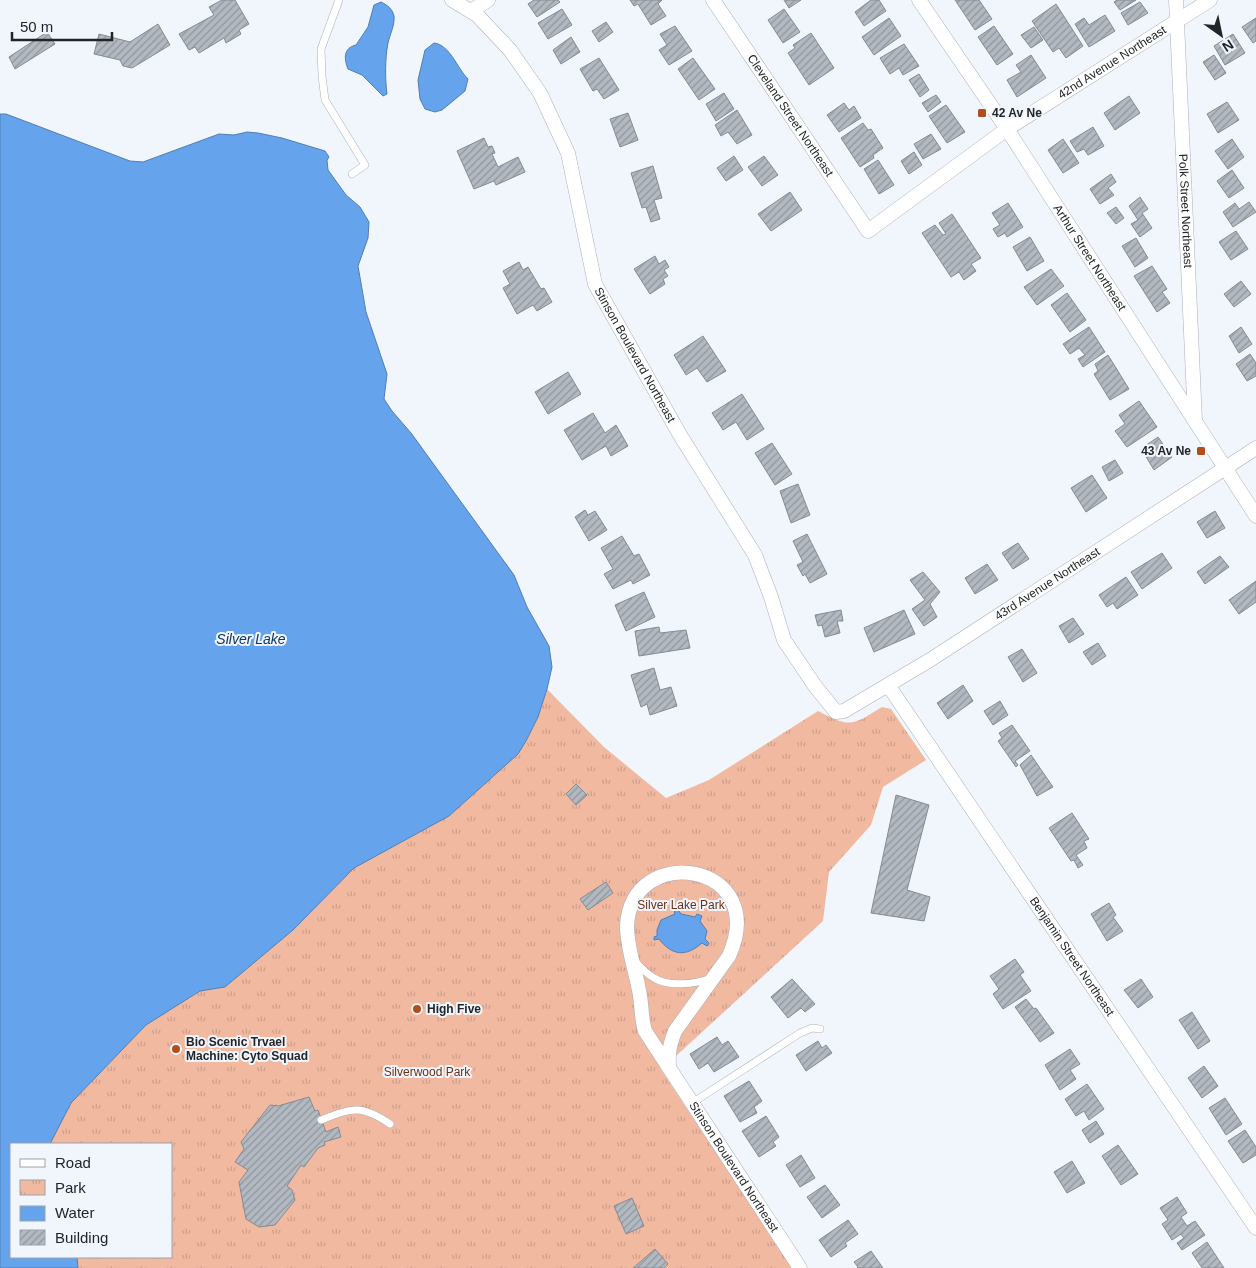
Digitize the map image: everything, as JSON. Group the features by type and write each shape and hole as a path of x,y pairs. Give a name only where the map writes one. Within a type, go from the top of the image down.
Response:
{"street":[{"name":"Stinson Boulevard Northeast","path":"452,0 477,15 510,50 540,93 568,153 595,284 680,435 755,554 772,597 784,640 815,686 836,712"},
{"path":"470,11 488,0"},
{"name":"Cleveland Street Northeast","path":"713,0 868,231"},
{"name":"Arthur Street Northeast","path":"919,0 1007,129 1256,516"},
{"name":"Polk Street Northeast","path":"1176,0 1195,422"},
{"name":"42nd Avenue Northeast","path":"868,231 1007,129 1210,0"},
{"name":"43rd Avenue Northeast","path":"836,712 844,711 930,660 1256,448"},
{"name":"Benjamin Street Northeast","path":"888,685 1256,1228"},
{"name":"Stinson Boulevard Northeast","path":"669,1067 668,1055 675,1031 729,956 735,943 737,930 736,914 732,902 724,890 713,880 700,874 687,872 666,874 654,880 644,887 635,899 630,911 627,926 640,995 643,1024 645,1031 800,1268"}],"lane":[{"path":"339,0 321,49 322,76 325,100 366,165 352,174"},
{"path":"632,958 656,980 687,984 714,978"},
{"path":"692,1103 800,1033 812,1028 820,1029"},
{"path":"321,1120 348,1110 357,1110 367,1111 390,1124"}],"green space":[{"name":"Silverwood Park","path":"547,689 604,747 666,798 709,780 818,711 838,720 851,722 864,718 882,707 891,709 926,760 883,787 871,825 829,872 823,921 676,1056 660,1068 792,1268 78,1268 77,1258 172,1258 172,1143 51,1143 71,1103 146,1025 200,991 225,987 293,930 354,868 449,816 518,754 538,717"}],"water":[{"path":"381,2 391,9 394,16 386,55 387,94 383,96 362,75 348,69 345,58 347,51 356,45 368,27 374,5"},
{"path":"434,43 449,52 468,79 465,91 442,110 435,112 425,109 420,99 418,80 425,50"},
{"name":"Silver Lake","path":"0,114 6,114 130,161 143,162 219,134 234,135 247,132 282,138 325,151 329,157 327,160 328,170 346,195 360,207 369,222 368,238 358,266 366,312 387,374 384,399 411,433 514,575 527,607 549,646 552,667 547,689 538,717 518,754 449,816 354,868 293,930 225,987 200,991 146,1025 71,1103 51,1143 10,1143 10,1258 77,1258 78,1268 0,1268"},
{"path":"677,908 681,914 695,917 697,914 702,916 700,921 707,931 705,939 709,943 707,946 702,943 690,951 679,953 669,949 659,939 654,940 654,937 657,936 661,920 675,914 674,910"}],"building":[{"path":"222,0 235,0 249,24 239,30 241,34 226,43 224,38 199,53 195,47 189,50 179,34 214,15 209,7"},
{"path":"534,0 558,0 560,2 537,17 528,4"},
{"path":"630,0 662,0 658,4 666,16 651,25 638,4 634,6"},
{"path":"784,0 801,0 789,8"},
{"path":"871,0 879,0 886,11 864,26 855,12"},
{"path":"955,0 979,0 992,19 975,30"},
{"path":"1117,0 1136,0 1120,10 1114,2"},
{"path":"1140,2 1148,13 1128,25 1121,13"},
{"path":"1056,4 1083,46 1066,58 1059,48 1053,52 1032,21"},
{"path":"562,9 572,25 548,39 538,23"},
{"path":"784,9 800,32 783,43 768,20"},
{"path":"1105,15 1115,31 1089,47 1075,24 1084,18 1089,25"},
{"path":"889,18 901,36 874,55 862,37"},
{"path":"1256,18 1256,41 1253,43 1242,27"},
{"path":"606,22 613,32 599,42 592,31"},
{"path":"158,24 170,45 132,68 123,66 120,60 94,54 99,34 130,42"},
{"path":"675,26 692,51 669,65 659,50 667,45 660,34"},
{"path":"994,26 1013,54 997,65 978,37"},
{"path":"1034,27 1043,40 1031,48 1021,35"},
{"path":"47,32 55,44 15,69 9,57"},
{"path":"811,33 834,68 809,85 788,53 795,48 793,45"},
{"path":"1233,34 1245,53 1225,65 1214,46"},
{"path":"571,37 580,52 561,64 553,50"},
{"path":"904,44 919,66 903,75 899,68 890,74 880,58"},
{"path":"1031,55 1046,78 1017,97 1007,80 1021,72 1016,65"},
{"path":"1214,55 1226,73 1215,80 1203,62"},
{"path":"599,58 619,90 604,99 597,89 593,91 580,69"},
{"path":"693,58 715,89 699,100 678,69"},
{"path":"919,74 929,90 920,97 909,80"},
{"path":"724,93 734,109 716,121 706,104"},
{"path":"936,95 941,102 928,112 922,103"},
{"path":"1129,96 1140,113 1115,130 1104,113"},
{"path":"1227,102 1239,120 1218,133 1207,114"},
{"path":"844,103 849,110 854,106 861,118 839,132 827,115"},
{"path":"946,105 965,132 947,143 929,116"},
{"path":"737,110 752,135 737,144 728,132 721,136 715,125"},
{"path":"628,113 638,140 620,147 610,119"},
{"path":"863,123 868,130 871,129 883,148 873,155 874,158 860,167 841,138"},
{"path":"1093,127 1104,146 1088,155 1084,149 1077,152 1070,141"},
{"path":"931,134 941,149 923,159 914,144"},
{"path":"484,138 488,147 492,146 495,153 492,154 498,167 518,157 525,172 496,185 494,181 474,189 457,151"},
{"path":"1063,139 1079,163 1063,173 1048,150"},
{"path":"1232,139 1244,157 1228,169 1215,151"},
{"path":"914,152 922,165 909,174 901,161"},
{"path":"734,156 743,170 726,181 717,168"},
{"path":"764,156 778,175 762,186 748,167"},
{"path":"878,160 894,185 879,194 864,169"},
{"path":"653,166 662,198 654,200 660,219 651,222 646,207 642,208 631,173"},
{"path":"1232,170 1244,188 1229,198 1217,181"},
{"path":"1111,174 1116,182 1108,188 1114,195 1100,204 1090,189"},
{"path":"790,192 802,210 771,231 758,214"},
{"path":"1140,197 1148,209 1142,213 1152,228 1140,237 1131,224 1138,220 1129,206"},
{"path":"1249,202 1256,212 1233,227 1223,212 1235,203 1239,209"},
{"path":"1008,203 1023,227 1007,237 1005,233 998,237 993,229 1000,225 992,213"},
{"path":"1116,207 1124,218 1116,224 1107,213"},
{"path":"952,214 981,258 971,264 976,271 964,280 959,272 951,277 922,233 935,225 943,235 946,234 939,223"},
{"path":"1236,231 1248,249 1231,260 1219,242"},
{"path":"1030,237 1044,261 1027,271 1013,247"},
{"path":"1136,238 1148,258 1135,267 1122,246"},
{"path":"655,256 659,264 665,260 669,267 664,270 668,276 663,279 665,284 650,294 634,269"},
{"path":"519,262 523,270 528,267 541,289 544,288 552,302 537,311 533,305 517,314 503,288 510,284 503,271"},
{"path":"1152,266 1167,289 1162,292 1170,303 1157,312 1134,276"},
{"path":"1051,269 1064,286 1037,305 1024,287"},
{"path":"1241,281 1251,294 1234,307 1224,294"},
{"path":"1067,293 1086,320 1070,332 1051,305"},
{"path":"1089,327 1105,352 1083,367 1078,359 1085,355 1079,348 1070,354 1063,344"},
{"path":"1241,327 1252,344 1239,353 1229,336"},
{"path":"703,336 726,371 707,382 697,368 686,375 674,355"},
{"path":"1250,354 1256,363 1256,376 1247,381 1236,364"},
{"path":"1108,355 1129,389 1110,400 1094,374 1098,371 1095,364"},
{"path":"568,372 581,394 548,414 535,392"},
{"path":"742,394 764,429 747,440 736,422 723,430 712,413"},
{"path":"1139,401 1157,427 1127,447 1115,431 1125,424 1119,415"},
{"path":"593,413 605,433 616,425 628,446 611,456 606,446 582,460 564,430"},
{"path":"1158,437 1172,457 1154,470 1145,455 1149,453 1145,446"},
{"path":"772,443 792,474 775,485 755,453"},
{"path":"1115,460 1123,473 1109,481 1102,467"},
{"path":"1092,475 1107,498 1086,512 1071,488"},
{"path":"798,484 810,515 791,523 780,491"},
{"path":"585,510 588,515 595,511 607,530 589,541 575,517"},
{"path":"1215,511 1225,528 1207,538 1197,522"},
{"path":"807,534 827,574 810,583 805,574 803,576 797,565 803,562 793,541"},
{"path":"622,536 634,556 639,554 650,575 633,584 631,580 613,589 604,574 613,569 601,548"},
{"path":"1018,543 1029,559 1013,569 1002,553"},
{"path":"1162,553 1172,568 1142,589 1131,572"},
{"path":"1220,556 1229,567 1205,584 1197,572"},
{"path":"987,564 998,580 975,594 965,578"},
{"path":"923,572 940,592 930,604 937,617 924,626 912,609 925,600 910,580"},
{"path":"1126,577 1138,595 1117,609 1113,603 1107,607 1099,595"},
{"path":"1256,581 1256,602 1239,614 1229,600"},
{"path":"644,592 655,617 626,631 615,605"},
{"path":"841,610 843,621 837,621 840,633 825,637 822,625 818,626 815,615"},
{"path":"904,610 915,634 874,652 864,628"},
{"path":"1073,618 1084,634 1069,643 1059,626"},
{"path":"659,627 660,633 686,630 690,648 639,656 635,631"},
{"path":"1098,643 1106,656 1092,665 1083,652"},
{"path":"1022,649 1037,673 1023,682 1008,657"},
{"path":"654,668 660,690 671,687 677,706 650,715 647,704 641,707 631,675"},
{"path":"963,685 973,701 948,719 937,703"},
{"path":"1000,701 1008,715 993,725 984,711"},
{"path":"1012,725 1030,751 1015,761 1018,765 1016,767 998,741 1002,738 999,733"},
{"path":"1031,755 1053,787 1037,796 1020,765"},
{"path":"576,784 587,795 576,805 566,794"},
{"path":"896,795 929,805 907,890 930,897 924,921 871,913"},
{"path":"1072,813 1089,839 1084,841 1087,848 1076,855 1083,865 1078,868 1074,860 1071,861 1049,828"},
{"path":"606,882 613,893 588,910 580,899"},
{"path":"1109,903 1116,915 1113,917 1123,931 1107,941 1091,914"},
{"path":"1015,959 1024,972 1020,975 1031,991 1003,1009 993,994 999,989 990,976"},
{"path":"792,979 815,1004 805,1012 801,1008 788,1018 771,997"},
{"path":"1141,979 1153,997 1138,1008 1124,990"},
{"path":"1026,999 1034,1009 1036,1008 1054,1033 1040,1042 1015,1007"},
{"path":"1192,1012 1210,1041 1198,1049 1179,1020"},
{"path":"717,1037 722,1045 728,1041 739,1057 714,1072 708,1063 699,1069 690,1054"},
{"path":"818,1041 822,1048 826,1045 832,1053 806,1071 796,1055"},
{"path":"1070,1049 1080,1064 1070,1070 1076,1079 1060,1090 1045,1065"},
{"path":"1204,1066 1218,1086 1202,1098 1188,1078"},
{"path":"749,1081 762,1101 754,1107 757,1113 740,1122 724,1096"},
{"path":"1087,1084 1104,1109 1089,1120 1084,1111 1076,1116 1065,1099"},
{"path":"309,1097 315,1111 318,1110 326,1132 338,1127 341,1137 324,1142 325,1145 318,1148 304,1167 301,1165 287,1186 292,1190 295,1200 275,1225 259,1227 246,1219 239,1182 248,1170 235,1162 244,1149 241,1142 270,1105 278,1106"},
{"path":"1225,1098 1242,1124 1226,1135 1209,1108"},
{"path":"766,1116 779,1137 773,1142 776,1146 759,1157 742,1131"},
{"path":"1096,1121 1104,1134 1090,1143 1082,1130"},
{"path":"1245,1130 1256,1147 1256,1155 1243,1163 1228,1141"},
{"path":"1118,1145 1138,1174 1121,1185 1102,1156"},
{"path":"801,1155 815,1178 800,1187 786,1165"},
{"path":"1072,1161 1085,1183 1067,1193 1054,1172"},
{"path":"825,1185 840,1205 822,1218 807,1197"},
{"path":"1177,1197 1187,1213 1181,1217 1187,1226 1195,1221 1205,1235 1182,1250 1177,1243 1184,1238 1181,1234 1172,1240 1162,1224 1168,1220 1160,1208"},
{"path":"632,1198 644,1226 626,1234 614,1206"},
{"path":"848,1220 858,1234 845,1243 847,1246 831,1257 819,1240"},
{"path":"1207,1242 1224,1268 1202,1268 1192,1253"},
{"path":"655,1249 668,1264 664,1268 633,1268"},
{"path":"871,1251 883,1268 857,1268 854,1262"}],"place":[{"name":"42 Av Ne","path":"982,113"},
{"name":"43 Av Ne","path":"1201,451"},
{"name":"High Five","path":"417,1009"},
{"name":"Bio Scenic Trvael Machine: Cyto Squad","path":"176,1049"}],"park label":[{"name":"Silver Lake Park","path":"681,905"}]}
